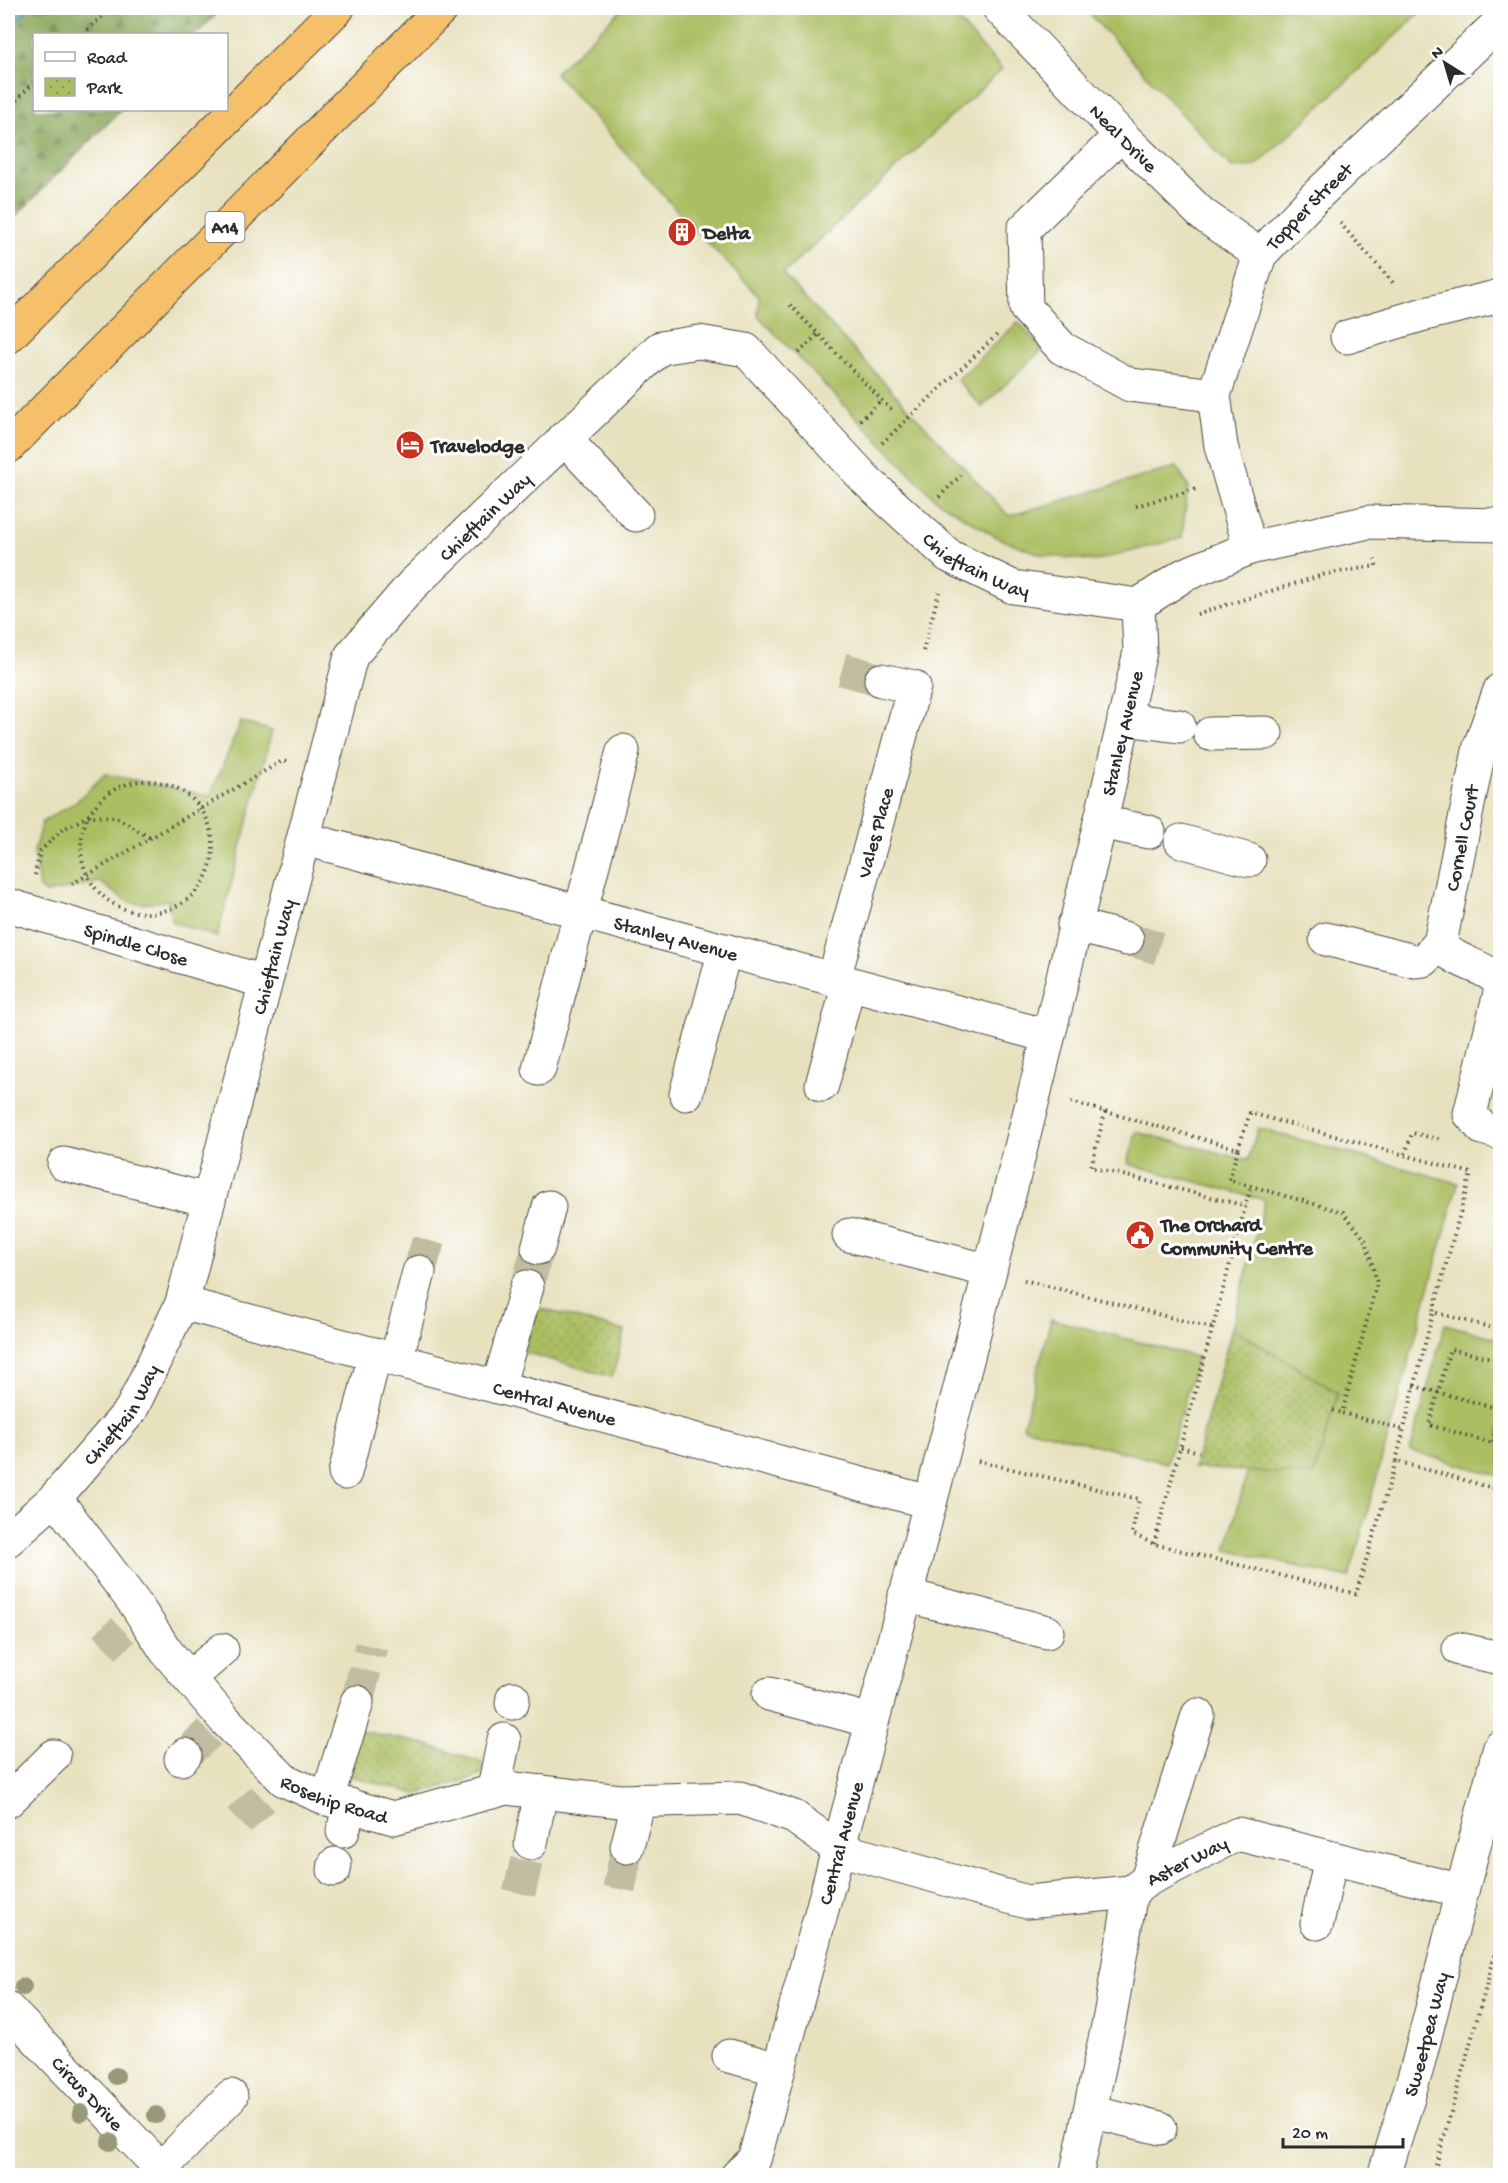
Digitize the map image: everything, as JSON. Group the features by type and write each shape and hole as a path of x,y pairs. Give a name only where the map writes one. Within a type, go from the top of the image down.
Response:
{"highway":[{"path":"8,337 338,8"},
{"name":"A14","path":"8,447 442,8"}],"street":[{"name":"Neal Drive","path":"999,8 1121,135 1202,214 1260,255"},
{"name":"Topper Street","path":"1250,548 1221,446 1214,395 1260,255 1315,197 1500,22"},
{"path":"1121,135 1024,229 1026,308 1062,348 1130,385 1214,395"},
{"path":"1347,337 1421,315 1500,296"},
{"name":"Chieftain Way","path":"8,1540 55,1498 131,1410 182,1303 351,656 412,585 660,348 699,342 746,350 855,469 949,556 1013,587 1138,605"},
{"path":"564,438 636,514"},
{"path":"1138,605 1184,575 1250,548 1369,522 1500,525"},
{"name":"Stanley Avenue","path":"990,1271 1140,652 1138,605"},
{"path":"881,680 914,687"},
{"name":"Vales Place","path":"822,1085 841,981 881,839 914,687"},
{"name":"Cornell Court","path":"1442,931 1490,749 1500,690"},
{"path":"1124,718 1179,726"},
{"path":"1210,734 1266,733"},
{"path":"539,1069 623,751"},
{"path":"1100,822 1149,832"},
{"name":"Stanley Avenue","path":"305,839 1048,1036"},
{"path":"1181,841 1249,860"},
{"name":"Spindle Close","path":"17,908 265,982"},
{"path":"1074,925 1127,939"},
{"path":"1326,939 1414,961 1424,960 1442,931"},
{"path":"1442,931 1452,957 1491,975 1498,980 1500,986"},
{"path":"686,1094 725,950"},
{"path":"1500,993 1470,1114 1482,1128 1500,1133"},
{"path":"64,1164 209,1200"},
{"path":"538,1248 549,1208"},
{"path":"849,1235 990,1271"},
{"name":"Central Avenue","path":"745,2174 754,2160 839,1849 990,1271"},
{"path":"345,1473 385,1357 419,1272"},
{"path":"498,1387 527,1287"},
{"name":"Central Avenue","path":"182,1303 929,1503"},
{"name":"Rosehip Road","path":"55,1498 131,1622 166,1651 191,1677 218,1725 276,1787 340,1812 393,1818 506,1788 620,1801 740,1798 794,1817 839,1849"},
{"path":"905,1595 1047,1632"},
{"path":"1459,1649 1500,1658"},
{"path":"191,1677 222,1650"},
{"path":"769,1694 872,1721"},
{"path":"340,1812 357,1702"},
{"path":"1076,2175 1139,1886 1198,1715"},
{"path":"493,1792 504,1740"},
{"path":"1462,1891 1500,1747"},
{"path":"8,1801 54,1756"},
{"path":"531,1843 541,1792"},
{"path":"627,1847 639,1800"},
{"name":"Aster Way","path":"839,1849 1027,1902 1139,1886 1238,1834 1462,1891"},
{"path":"1317,1923 1331,1858"},
{"name":"Sweetpea Way","path":"1384,2175 1417,2068 1462,1891"},
{"name":"Circus Drive","path":"8,2009 165,2172"},
{"path":"729,2056 779,2069"},
{"path":"165,2172 231,2096"},
{"path":"1090,2111 1160,2128"}],"path":[{"path":"84,33 111,8"},
{"path":"8,109 33,83"},
{"path":"1315,197 1421,315"},
{"path":"790,305 893,412"},
{"path":"855,469 1026,308"},
{"path":"1136,506 1232,479"},
{"path":"914,687 949,556"},
{"path":"17,908 86,876 282,761 322,771"},
{"path":"143,781 165,783 185,792 201,808 211,829 214,850 209,872 198,891 180,905 160,913 138,913 116,907 99,894 86,876 80,856 81,835 88,816 102,798 121,786 143,781"},
{"path":"17,908 40,851 62,830 88,816 116,817 150,838"},
{"path":"1034,1093 1239,1149"},
{"path":"1105,1112 1091,1167 1246,1206"},
{"path":"942,1452 1139,1499 1132,1534 1154,1544 1356,1594 1396,1461 1471,1173 1250,1113 1229,1180 1343,1212 1366,1241 1377,1284 1342,1413"},
{"path":"1405,1155 1412,1133 1443,1140 1470,1114"},
{"path":"1154,1544 1251,1186"},
{"path":"990,1271 1212,1328"},
{"path":"1433,1312 1500,1330"},
{"path":"1500,1360 1450,1348 1430,1425 1500,1444"},
{"path":"1414,1386 1500,1410 1493,1442"},
{"path":"1333,1410 1404,1430"},
{"path":"1181,1447 1199,1452"},
{"path":"1396,1461 1500,1490"},
{"path":"1433,2175 1500,1938"}],"green space":[{"path":"30,8 223,8 197,33 33,33 33,111 120,111 8,224 8,30"},
{"path":"623,8 947,8 1002,69 783,274 1009,516 1177,467 1188,486 1182,538 1095,561 1043,555 998,538 936,500 758,316 759,296 682,216 555,73"},
{"path":"1084,8 1425,8 1256,166 1232,168"},
{"path":"1018,322 1043,349 982,407 957,380"},
{"path":"241,722 272,731 217,937 172,922 168,900 138,904 118,895 100,882 46,893 39,888 34,851 42,822 76,802 105,774 210,796"},
{"path":"1258,1128 1458,1183 1349,1578 1226,1550 1248,1470 1338,1393 1232,1328 1265,1200 1128,1164 1136,1132 1248,1160"},
{"path":"535,1307 625,1331 612,1377 523,1352"},
{"path":"1051,1319 1197,1357 1167,1463 1023,1427"},
{"path":"1445,1324 1500,1339 1500,1476 1410,1451"},
{"path":"1232,1328 1338,1393 1314,1475 1194,1468"},
{"path":"356,1730 425,1744 481,1762 484,1768 480,1776 417,1794 343,1774"}],"water":[{"path":"8,8 30,8 8,30"}],"tunnel":[{"path":"842,669 881,680"},
{"path":"1127,939 1165,950"},
{"path":"419,1272 431,1232"},
{"path":"527,1287 538,1248"},
{"path":"105,1647 123,1630"},
{"path":"357,1702 371,1646"},
{"path":"185,1755 211,1731"},
{"path":"239,1821 268,1793"},
{"path":"519,1893 531,1843"},
{"path":"619,1889 627,1847"}],"place":[{"name":"Delta","path":"682,232"},
{"name":"Travelodge","path":"410,445"},
{"name":"The Orchard Community Centre","path":"1140,1235"}]}
